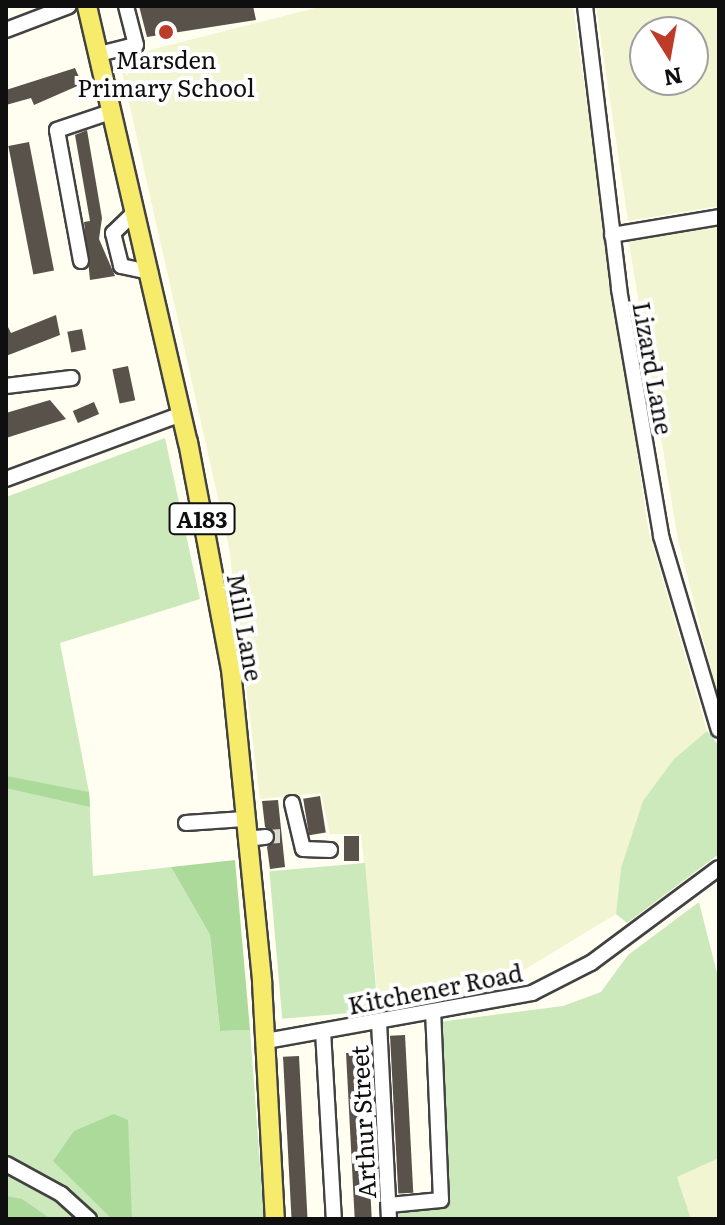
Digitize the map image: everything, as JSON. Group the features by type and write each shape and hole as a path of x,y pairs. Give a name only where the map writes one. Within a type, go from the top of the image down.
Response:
{"main road":[{"name":"Mill Lane","path":"87,6 182,414 231,669 266,1041 275,1219"}],"street":[{"path":"6,30 33,13 69,6"},
{"path":"99,54 136,45 126,6"},
{"name":"Lizard Lane","path":"585,6 612,235 661,536 719,730"},
{"path":"81,261 57,130 113,111"},
{"path":"136,211 113,233 121,266 150,272"},
{"path":"612,235 719,217"},
{"path":"6,386 72,378"},
{"path":"6,479 182,414"},
{"path":"292,803 289,835 309,852 330,850"},
{"path":"186,823 244,819"},
{"path":"246,839 266,837"},
{"name":"Kitchener Road","path":"266,1041 433,1013 560,982 719,868"},
{"path":"389,1212 441,1200 433,1013"},
{"name":"Arthur Street","path":"379,1022 389,1212"},
{"path":"323,1031 334,1219"},
{"path":"6,1164 61,1194 89,1219"}],"green space":[{"path":"323,6 573,6 648,529 707,731 674,759 621,868 616,914 486,993 379,1010 361,834 330,834 321,793 260,799 229,547 119,58"},
{"path":"596,6 719,6 719,206 628,221"},
{"path":"719,223 719,700 678,540 628,237"},
{"path":"165,438 200,599 60,643 89,792 93,876 171,867 210,935 220,1031 250,1030 264,1219 6,1219 6,497"},
{"path":"707,731 719,746 719,854 627,923 616,914 621,868 643,801 674,759"},
{"path":"6,776 89,792 90,807 6,788"},
{"path":"235,860 250,1030 220,1031 210,935 171,867"},
{"path":"365,863 378,1010 282,1019 269,871"},
{"path":"699,902 719,981 719,1158 677,1177 691,1219 396,1219 396,1210 448,1205 439,1022 563,1006 601,992 628,955"},
{"path":"114,1114 128,1120 132,1219 112,1219 53,1161 74,1131"},
{"path":"719,1158 719,1219 691,1219 677,1177"},
{"path":"6,1196 22,1199 51,1219 6,1219"}],"building":[{"path":"139,6 253,6 256,20 147,37"},
{"path":"75,68 82,84 34,105 31,98 6,105 6,90"},
{"path":"87,130 102,218 99,239 115,276 90,280 84,222 90,221 75,135"},
{"path":"29,142 54,271 33,275 8,146"},
{"path":"56,315 60,335 6,356 6,323 11,333"},
{"path":"82,329 86,350 71,352 67,332"},
{"path":"128,366 135,400 120,404 112,369"},
{"path":"50,400 66,419 6,438 6,413"},
{"path":"94,402 99,414 78,423 73,411"},
{"path":"320,796 326,833 309,835 303,799"},
{"path":"278,800 285,867 270,869 267,847 276,835 265,827 262,801"},
{"path":"344,836 359,836 359,861 344,861"},
{"path":"405,1035 413,1193 398,1194 390,1036"},
{"path":"363,1052 372,1219 355,1219 346,1053"},
{"path":"299,1056 308,1219 292,1219 283,1057"}],"tunnel":[{"path":"266,837 282,836"}],"place":[{"name":"Marsden Primary School","path":"166,32"}]}
